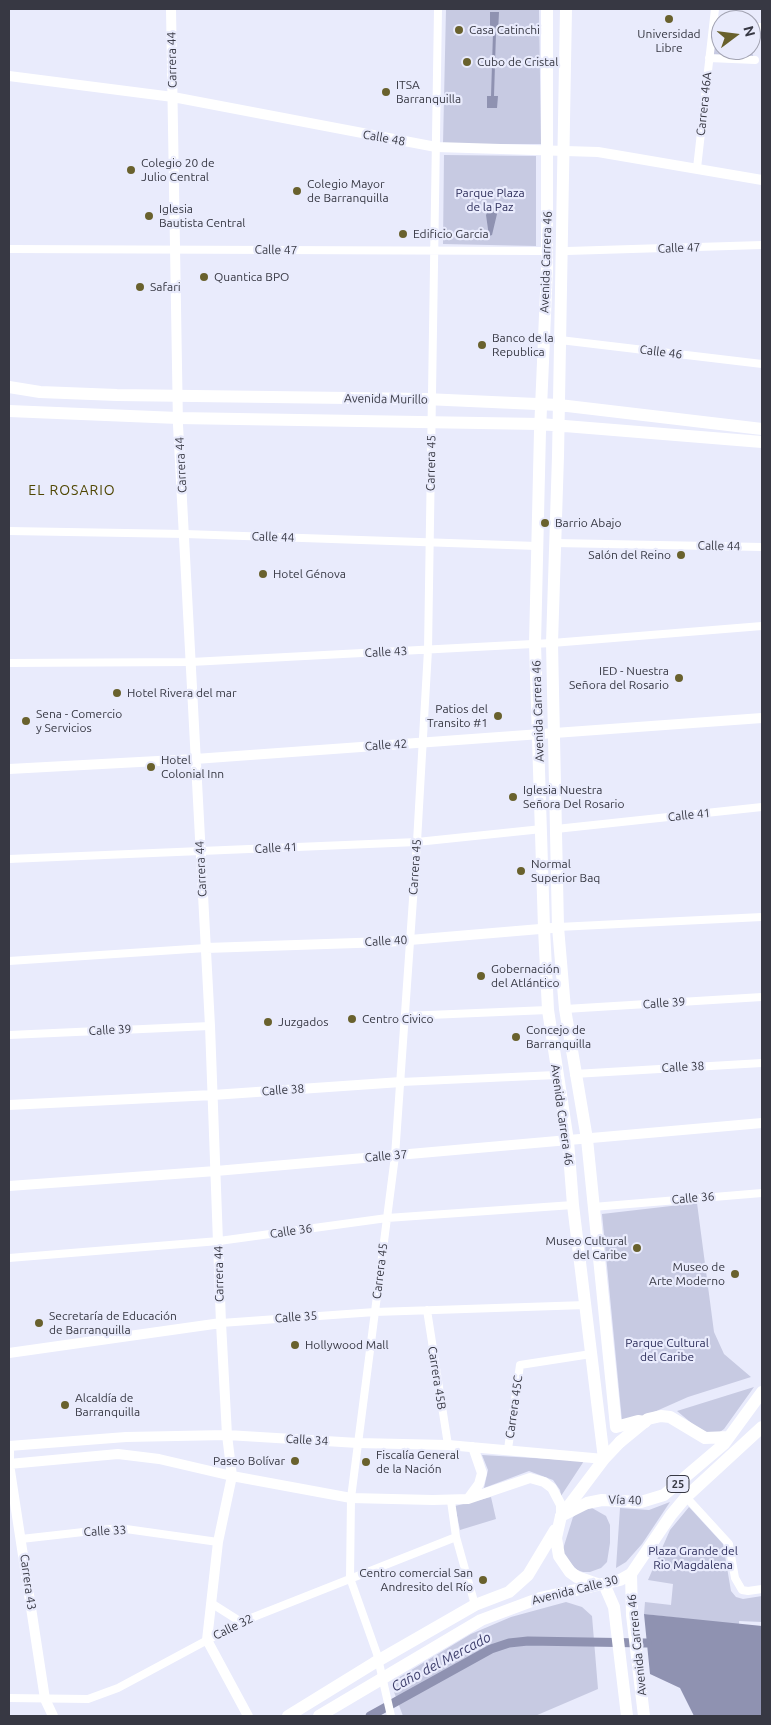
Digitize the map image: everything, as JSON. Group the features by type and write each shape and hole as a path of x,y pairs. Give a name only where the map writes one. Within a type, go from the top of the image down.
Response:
{"main road":[{"name":"Avenida Carrera 46","path":"547,9 549,77 547,274 541,386 535,644 544,928 548,1010 556,1075 568,1141 573,1205 604,1459"},
{"name":"Avenida Carrera 46","path":"566,9 563,78 559,425 552,643 558,927 565,1009 574,1074 587,1139 616,1427 638,1421 645,1422"},
{"path":"523,403 534,396 541,386"},
{"name":"Avenida Murillo","path":"9,387 40,392 178,397 432,399 559,405 762,429"},
{"name":"Avenida Murillo","path":"9,411 178,418 540,424 762,442"},
{"name":"Vía 40","path":"559,1522 587,1503 602,1500 641,1502 664,1495 728,1437 762,1392"},
{"path":"604,1584 586,1581 570,1572 556,1547 559,1522 604,1459 620,1442 645,1422 656,1416 670,1417 705,1438 728,1437"},
{"name":"Avenida Calle 30","path":"319,1716 481,1620 546,1596 620,1580 631,1574 671,1515 686,1497 762,1427"},
{"name":"Avenida Calle 30","path":"288,1716 379,1660 475,1605 509,1592 519,1584 538,1560 559,1522"},
{"name":"Avenida Carrera 46","path":"631,1574 632,1615 644,1716"},
{"name":"Avenida Carrera 46","path":"604,1584 612,1598 616,1619 627,1716"}],"street":[{"name":"Carrera 44","path":"171,9 178,418 210,1026 219,1241 220,1322 227,1435 232,1476 218,1542 207,1640"},
{"name":"Carrera 45","path":"390,1716 379,1660 350,1578 351,1498 395,1156 417,842 428,650 438,9"},
{"path":"561,275 566,274 567,251 570,60 566,30"},
{"path":"547,32 543,149 542,272 547,274"},
{"name":"Carrera 46A","path":"697,168 711,39"},
{"name":"Calle 48","path":"9,76 173,97 436,147 598,152 762,180"},
{"name":"Calle 47","path":"567,251 762,245"},
{"name":"Calle 47","path":"9,249 174,248 543,251"},
{"name":"Calle 46","path":"560,340 762,364"},
{"name":"Calle 44","path":"9,532 185,534 430,544 537,546"},
{"name":"Calle 44","path":"555,543 762,547"},
{"name":"Calle 43","path":"9,663 190,662 552,643 762,626"},
{"name":"Calle 42","path":"9,769 195,759 762,718"},
{"name":"Calle 41","path":"556,829 762,807"},
{"name":"Calle 41","path":"9,859 417,842 542,829"},
{"name":"Calle 40","path":"9,961 206,948 410,940 558,927 762,917"},
{"name":"Calle 39","path":"565,1009 762,997"},
{"path":"405,1016 548,1010"},
{"name":"Calle 39","path":"9,1035 210,1026"},
{"name":"Calle 38","path":"574,1074 762,1063"},
{"name":"Calle 38","path":"9,1105 556,1075"},
{"name":"Calle 37","path":"9,1186 216,1171 762,1123"},
{"name":"Calle 36","path":"593,1207 762,1193"},
{"name":"Calle 36","path":"9,1258 219,1241 387,1218 573,1205"},
{"name":"Calle 35","path":"9,1353 220,1322 375,1312 586,1305"},
{"name":"Carrera 45B","path":"427,1310 448,1445"},
{"name":"Carrera 45C","path":"508,1449 520,1365 591,1354"},
{"name":"Calle 34","path":"9,1446 126,1437 227,1435 358,1443 448,1445 604,1459"},
{"name":"Carrera 43","path":"9,1446 9,1464 45,1699 54,1716"},
{"path":"468,1498 479,1484 482,1473 473,1447"},
{"path":"9,1464 118,1454 159,1459 232,1476 351,1498 451,1500 468,1498 526,1478 536,1478 552,1488 558,1497 559,1522"},
{"path":"686,1497 729,1544 735,1578 742,1590 762,1589"},
{"path":"451,1500 456,1537 475,1605"},
{"name":"Calle 33","path":"21,1539 119,1528 218,1542"},
{"name":"Calle 32","path":"9,1698 88,1699 118,1688 241,1622 456,1537"},
{"path":"211,1603 241,1622"},
{"path":"207,1640 248,1716"}],"green space":[{"path":"446,9 539,9 541,144 443,144"},
{"name":"Parque Plaza de la Paz","path":"444,155 536,156 536,246 443,244"},
{"name":"Parque Cultural del Caribe","path":"697,1203 714,1332 724,1354 751,1377 688,1397 627,1424 622,1421 602,1214"},
{"path":"754,1387 724,1429 717,1434 708,1433 695,1426 677,1411"},
{"path":"482,1455 584,1461 561,1496 560,1490 553,1480 529,1471 484,1488 488,1470"},
{"path":"491,1497 496,1519 460,1530 455,1506"},
{"path":"670,1502 642,1544 626,1562 616,1568 620,1508 649,1510"},
{"name":"Plaza Grande del Rio Magdalena","path":"689,1507 723,1544 731,1591 736,1597 743,1599 762,1596 762,1622 739,1621 739,1625 644,1614 645,1602 671,1605 673,1584 648,1580 670,1530"},
{"path":"592,1508 606,1516 610,1525 610,1543 607,1562 601,1568 590,1572 583,1572 577,1570 564,1556 563,1549 573,1517 579,1511"},
{"path":"566,1602 582,1607 592,1616 598,1689 535,1716 403,1716 394,1692 394,1682 398,1678 471,1634 511,1617"}],"shaded area":[{"path":"490,12 499,12 498,33 496,33 494,96 498,96 497,108 487,108 487,96 491,96 493,33 490,32"},
{"path":"490,207 493,207 497,214 492,235 489,236 486,215"},
{"path":"644,1614 762,1626 762,1716 694,1716 680,1688 650,1674"}],"waterway":[{"name":"Caño del Mercado","path":"370,1716 491,1649 509,1643 528,1641 647,1643"}],"place":[{"name":"Universidad Libre","path":"669,19"},
{"name":"Casa Catinchi","path":"459,30"},
{"name":"Cubo de Cristal","path":"467,62"},
{"name":"ITSA Barranquilla","path":"386,92"},
{"name":"Colegio 20 de Julio Central","path":"131,170"},
{"name":"Colegio Mayor de Barranquilla","path":"297,191"},
{"name":"Iglesia Bautista Central","path":"149,216"},
{"name":"Edificio Garcia","path":"403,234"},
{"name":"Quantica BPO","path":"204,277"},
{"name":"Safari","path":"140,287"},
{"name":"Banco de la Republica","path":"482,345"},
{"name":"Barrio Abajo","path":"545,523"},
{"name":"Salón del Reino","path":"681,555"},
{"name":"Hotel Génova","path":"263,574"},
{"name":"IED - Nuestra Señora del Rosario","path":"679,678"},
{"name":"Hotel Rivera del mar","path":"117,693"},
{"name":"Patios del Transito #1","path":"498,716"},
{"name":"Sena - Comercio y Servicios","path":"26,721"},
{"name":"Hotel Colonial Inn","path":"151,767"},
{"name":"Iglesia Nuestra Señora Del Rosario","path":"513,797"},
{"name":"Normal Superior Baq","path":"521,871"},
{"name":"Gobernación del Atlántico","path":"481,976"},
{"name":"Centro Civico","path":"352,1019"},
{"name":"Juzgados","path":"268,1022"},
{"name":"Concejo de Barranquilla","path":"516,1037"},
{"name":"Museo Cultural del Caribe","path":"637,1248"},
{"name":"Museo de Arte Moderno","path":"735,1274"},
{"name":"Secretaría de Educación de Barranquilla","path":"39,1323"},
{"name":"Hollywood Mall","path":"295,1345"},
{"name":"Alcaldía de Barranquilla","path":"65,1405"},
{"name":"Paseo Bolívar","path":"295,1461"},
{"name":"Fiscalía General de la Nación","path":"366,1462"},
{"name":"Centro comercial San Andresito del Río","path":"483,1580"}],"district":[{"name":"EL ROSARIO","path":"72,490"}]}
